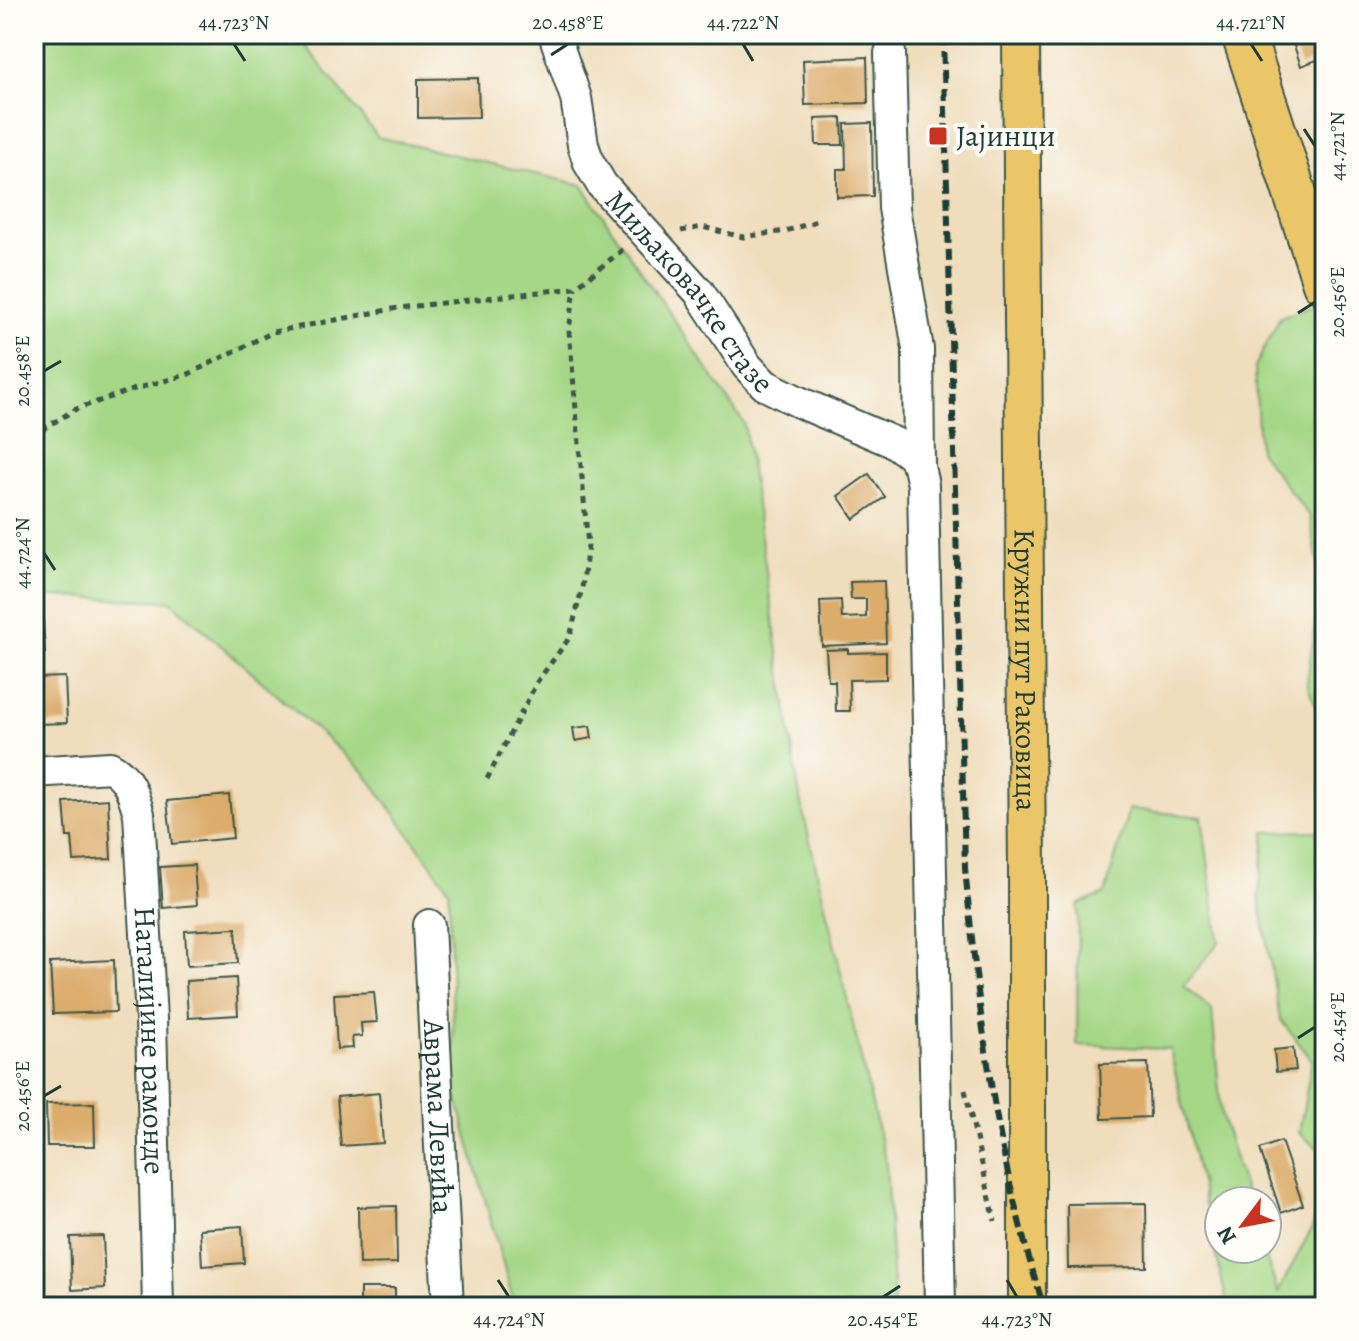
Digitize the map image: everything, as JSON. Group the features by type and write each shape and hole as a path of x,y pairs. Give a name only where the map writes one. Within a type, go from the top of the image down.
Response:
{"highway":[{"path":"1243,34 1324,283"}],"main road":[{"name":"Кружни пут Раковица","path":"1020,41 1027,1307"}],"street":[{"name":"Миљаковачке стазе","path":"554,34 576,98 589,163 602,185 699,292 747,366 765,385 895,443 911,455 919,467"},
{"path":"890,53 894,208 918,349 940,1307"},
{"name":"Наталијине рамонде","path":"34,772 110,767 124,777 139,814 151,1019 158,1307"},
{"name":"Аврама Левића","path":"429,925 448,1307"}],"path":[{"path":"34,438 76,409 189,374 273,332 398,308 575,288 632,243 648,236 702,227 743,237 786,231 820,220"},
{"path":"487,779 537,682 570,637 582,588 588,546 569,330 575,288"},
{"path":"964,1085 995,1223"}],"green space":[{"path":"34,34 291,34 300,39 378,137 582,185 744,423 800,799 886,1164 894,1307 515,1307 455,1092 449,889 364,772 171,601 34,596"},
{"path":"1325,301 1325,730 1307,683 1321,582 1310,517 1259,451 1255,367 1280,317"},
{"path":"1129,809 1202,817 1219,942 1184,986 1212,1010 1221,1114 1243,1185 1203,1185 1203,1196 1170,1049 1077,1045 1078,905 1105,894"},
{"path":"1325,831 1325,1154 1299,1133 1312,1060 1280,1019 1259,897 1265,832"},
{"path":"1325,1192 1325,1307 1228,1307 1219,1265 1269,1265 1278,1292 1311,1230"}],"building":[{"path":"1290,34 1318,34 1325,57 1301,66"},
{"path":"867,57 868,103 805,105 803,60"},
{"path":"478,78 479,117 418,118 418,79"},
{"path":"842,118 843,145 816,145 815,119"},
{"path":"872,123 873,196 837,197 837,169 846,169 845,124"},
{"path":"869,474 885,497 854,519 838,496"},
{"path":"884,581 886,643 822,646 820,601 841,600 842,618 866,617 866,599 851,599 850,582"},
{"path":"43,620 45,653 34,654 34,621"},
{"path":"848,649 848,653 886,652 886,679 849,680 850,711 836,711 835,681 828,681 826,650"},
{"path":"65,677 67,723 37,724 35,678"},
{"path":"590,726 592,738 575,741 573,728"},
{"path":"229,795 233,838 172,844 167,801"},
{"path":"108,799 111,859 74,861 72,837 67,837 64,802"},
{"path":"194,865 197,905 163,908 160,867"},
{"path":"236,928 238,963 187,966 185,931"},
{"path":"114,960 116,1012 53,1014 50,963"},
{"path":"236,978 238,1015 188,1018 186,981"},
{"path":"374,992 377,1022 361,1023 362,1036 352,1037 353,1048 337,1049 334,994"},
{"path":"1293,1048 1296,1070 1276,1072 1274,1050"},
{"path":"1148,1063 1150,1117 1102,1119 1100,1064"},
{"path":"379,1093 383,1143 341,1146 337,1097"},
{"path":"94,1103 95,1146 47,1146 46,1104"},
{"path":"1281,1141 1303,1205 1283,1212 1283,1185 1272,1185 1260,1149"},
{"path":"1146,1203 1147,1267 1068,1268 1067,1204"},
{"path":"396,1206 397,1263 359,1264 358,1207"},
{"path":"242,1226 244,1263 202,1266 200,1229"},
{"path":"103,1236 105,1288 72,1290 70,1237"},
{"path":"360,1288 395,1288 395,1307 360,1307"}],"railway":[{"path":"943,34 965,868 992,1090 1014,1199 1044,1307"}],"place":[{"name":"Јајинци","path":"938,136"}]}
